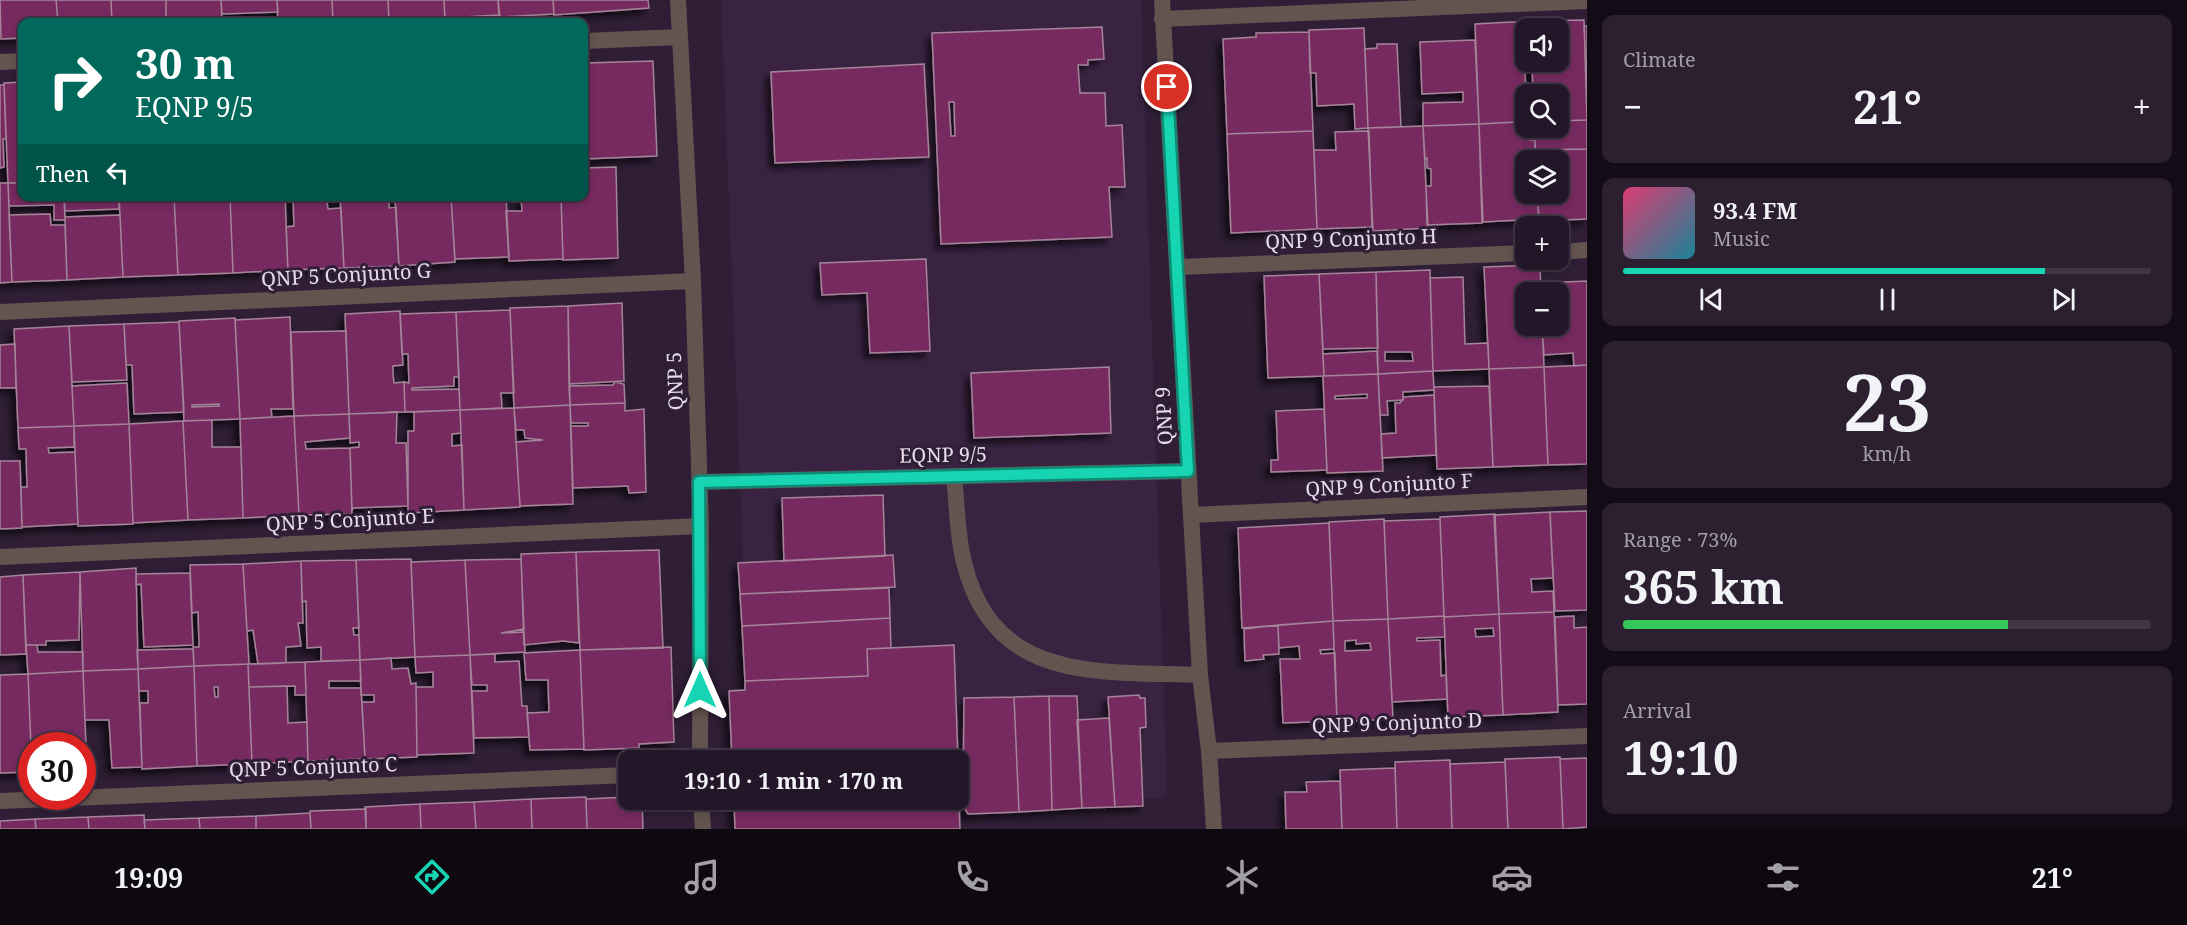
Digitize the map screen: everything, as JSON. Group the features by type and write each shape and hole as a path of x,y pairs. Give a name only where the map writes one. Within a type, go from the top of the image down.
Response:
{"street":[{"name":"QNP 5","path":"678,0 693,281 701,526 700,750"},
{"name":"QNP 9","path":"1162,0 1200,675 1215,829"},
{"path":"1162,20 1587,1"},
{"path":"588,41 679,37"},
{"path":"0,62 18,61"},
{"path":"1569,251 1587,250"},
{"name":"QNP 9 Conjunto H","path":"1178,267 1515,253"},
{"name":"QNP 5 Conjunto G","path":"0,312 693,281"},
{"name":"EQNP 9/5","path":"699,482 1188,471"},
{"path":"954,476 963,558 975,598 997,632 1030,656 1075,668 1200,675"},
{"name":"QNP 9 Conjunto F","path":"1192,515 1587,497"},
{"name":"QNP 5 Conjunto E","path":"0,557 701,526"},
{"name":"QNP 9 Conjunto D","path":"1209,751 1587,736"},
{"name":"QNP 5 Conjunto C","path":"0,801 618,775"},
{"path":"702,810 703,829"}],"shaded area":[{"path":"721,0 1141,0 1167,797 969,805 969,750 751,750"},
{"path":"753,810 850,810 753,814"}],"building":[{"path":"0,0 56,0 58,18 18,18 18,38 1,39"},
{"path":"56,0 111,0 112,18 58,18"},
{"path":"111,0 166,0 166,18 112,18"},
{"path":"166,0 221,0 222,18 166,18"},
{"path":"221,0 277,0 278,12 222,14"},
{"path":"277,0 332,0 333,18 278,18"},
{"path":"332,0 388,0 389,18 333,18"},
{"path":"388,0 444,0 445,18 389,18"},
{"path":"444,0 498,0 499,15 445,18"},
{"path":"498,0 553,0 554,14 500,17"},
{"path":"553,0 648,0 649,8 554,15"},
{"path":"1569,20 1584,20 1587,120 1569,121 1569,84 1533,84 1532,72 1569,72"},
{"path":"1515,22 1515,72 1525,72 1525,84 1515,84 1515,122 1479,124 1475,24"},
{"path":"1584,26 1587,26 1587,97"},
{"path":"1102,27 1104,59 1088,60 1088,65 1078,65 1080,93 1105,93 1106,126 1122,125 1125,187 1109,187 1112,237 941,244 932,33","holes":["949,102 954,102 955,136 951,136"]},
{"path":"1364,28 1368,128 1355,129 1354,104 1317,106 1316,73 1310,73 1309,30"},
{"path":"1309,32 1313,131 1227,134 1223,39 1256,37 1256,33"},
{"path":"1475,40 1479,124 1423,126 1423,103 1463,102 1463,92 1422,94 1420,42"},
{"path":"1377,44 1397,44 1401,127 1368,128 1365,49 1377,48"},
{"path":"653,61 657,156 588,159 588,63"},
{"path":"924,64 929,157 775,163 771,72"},
{"path":"18,82 18,183 8,183 4,83"},
{"path":"0,85 4,85 6,139 3,139 4,167 0,168"},
{"path":"1587,120 1587,149 1535,150 1535,138 1569,138 1569,121"},
{"path":"1515,122 1515,138 1535,140 1536,150 1515,150 1515,204 1538,204 1539,216 1515,216 1515,220 1483,222 1479,124"},
{"path":"1479,124 1482,223 1427,225 1426,186 1431,186 1431,169 1427,168 1427,158 1425,159 1423,126"},
{"path":"1423,126 1428,228 1373,231 1368,128"},
{"path":"1313,131 1317,229 1231,233 1227,134"},
{"path":"1369,131 1372,227 1317,229 1314,150 1336,150 1335,132"},
{"path":"1587,149 1587,219 1569,220 1569,216 1539,216 1538,204 1569,204 1569,150 1540,150"},
{"path":"616,167 618,258 563,260 561,201 588,201 588,168"},
{"path":"0,183 8,183 12,282 0,283"},
{"path":"8,183 18,183 18,201 64,201 65,220 54,220 54,205 9,206"},
{"path":"64,201 119,201 119,209 65,211"},
{"path":"119,201 174,201 178,275 123,277"},
{"path":"174,201 230,201 233,273 178,275"},
{"path":"230,201 285,201 288,270 233,273"},
{"path":"293,201 340,201 327,202 328,209 341,208 344,268 288,270 286,227 294,226"},
{"path":"340,201 389,201 389,208 396,207 399,266 344,268"},
{"path":"395,201 451,201 455,262 399,266"},
{"path":"451,201 506,201 509,257 455,259"},
{"path":"521,201 561,201 563,259 509,261 506,211 522,211"},
{"path":"50,214 51,225 65,225 67,280 12,282 9,215"},
{"path":"120,215 123,277 67,280 65,217"},
{"path":"926,259 930,351 870,353 867,293 822,295 820,263"},
{"path":"1515,266 1515,270 1540,270 1541,282 1515,282 1515,336 1542,336 1544,367 1489,369 1484,267"},
{"path":"1430,270 1433,371 1378,374 1376,272","holes":["1385,352 1412,352 1413,361 1385,361"]},
{"path":"1376,272 1378,348 1323,349 1319,274"},
{"path":"1319,274 1324,376 1268,378 1264,276"},
{"path":"1463,277 1465,344 1488,343 1489,369 1433,371 1430,278"},
{"path":"1587,281 1587,365 1574,366 1573,353 1544,355 1543,336 1569,336 1569,282 1564,282"},
{"path":"622,303 624,381 569,384 568,306"},
{"path":"568,306 570,405 514,408 510,308"},
{"path":"510,310 514,393 501,393 502,408 460,410 456,312"},
{"path":"400,311 403,365 393,366 393,374 394,383 404,382 405,412 349,414 345,314"},
{"path":"456,312 459,377 454,377 454,386 412,388 412,390 459,389 460,410 405,412 404,382 409,383 408,354 402,354 400,314"},
{"path":"290,317 293,409 271,409 272,417 240,419 235,320"},
{"path":"235,318 240,419 184,421 179,321","holes":["219,404 219,406 192,407 192,405"]},
{"path":"179,322 184,412 134,414 132,365 126,365 124,324"},
{"path":"124,324 127,380 72,382 69,326"},
{"path":"69,326 74,426 18,428 14,329"},
{"path":"346,331 349,414 294,416 291,332"},
{"path":"15,344 16,388 0,388 0,345"},
{"path":"1377,351 1378,374 1324,376 1323,354"},
{"path":"1587,365 1587,464 1548,465 1544,367"},
{"path":"1109,367 1111,433 974,438 971,373"},
{"path":"1544,367 1548,465 1493,467 1489,369"},
{"path":"1433,371 1434,390 1403,392 1403,400 1387,401 1388,415 1380,415 1378,374"},
{"path":"1378,374 1383,471 1327,473 1323,376","holes":["1367,394 1367,398 1335,399 1335,396"]},
{"path":"615,382 624,384 625,403 570,405 569,386 613,385"},
{"path":"127,383 129,424 74,426 72,386"},
{"path":"1489,386 1493,467 1437,469 1434,387"},
{"path":"1434,395 1436,455 1382,458 1381,434 1396,433 1395,403 1400,403 1404,397"},
{"path":"625,403 625,411 644,409 646,492 629,493 628,486 573,488 571,426 588,426 588,423 571,423 570,405"},
{"path":"570,405 573,504 520,506 516,442 543,440 525,438 524,430 516,430 514,408"},
{"path":"514,408 520,507 464,510 460,410"},
{"path":"1324,409 1327,470 1271,472 1271,460 1278,460 1276,411"},
{"path":"460,410 461,433 452,434 452,446 462,445 464,510 408,513 408,431 414,431 414,412"},
{"path":"397,412 396,443 406,443 408,506 353,508 352,511 350,448 359,447 359,442 350,443 349,414"},
{"path":"349,414 350,438 305,442 306,449 350,448 352,514 299,515 294,416"},
{"path":"294,416 299,515 243,518 240,419"},
{"path":"212,420 212,447 241,447 243,518 188,520 183,421"},
{"path":"183,421 188,520 133,523 129,424"},
{"path":"129,424 133,524 78,526 74,426"},
{"path":"74,426 74,447 48,448 49,453 75,452 78,524 22,527 21,487 27,487 26,449 19,449 18,428"},
{"path":"0,461 20,461 22,528 0,529"},
{"path":"883,495 885,556 784,561 782,498"},
{"path":"1587,511 1587,610 1555,611 1550,512"},
{"path":"1550,512 1553,578 1531,579 1532,592 1553,591 1554,612 1499,614 1494,515"},
{"path":"1495,514 1499,614 1444,617 1440,517"},
{"path":"1384,519 1388,619 1333,621 1329,522"},
{"path":"1440,519 1444,616 1388,619 1384,521"},
{"path":"1329,523 1333,621 1242,628 1238,528"},
{"path":"659,550 663,648 580,650 576,552"},
{"path":"576,552 579,643 563,641 524,645 521,554"},
{"path":"893,555 895,587 740,594 738,563"},
{"path":"411,559 415,657 360,660 356,560"},
{"path":"521,559 524,629 501,633 524,632 525,652 470,655 465,560"},
{"path":"356,560 359,628 353,628 354,635 359,635 360,660 321,661 321,647 307,648 306,601 302,602 301,561"},
{"path":"465,560 470,655 415,657 411,562"},
{"path":"301,561 303,623 298,623 301,646 286,647 286,663 258,664 253,630 247,631 243,564"},
{"path":"243,564 249,664 194,666 193,647 199,647 198,612 192,613 190,565"},
{"path":"136,568 138,669 83,671 80,572"},
{"path":"80,572 79,640 46,641 46,645 26,645 23,575"},
{"path":"190,573 193,645 144,647 141,584 136,585 136,574"},
{"path":"23,575 26,654 0,655 0,577"},
{"path":"889,588 890,618 742,626 740,594"},
{"path":"1554,612 1558,712 1503,715 1499,614"},
{"path":"1499,614 1503,715 1448,717 1444,617","holes":["1493,628 1494,636 1476,637 1475,629"]},
{"path":"1444,616 1445,637 1417,638 1417,641 1440,640 1441,676 1446,675 1447,699 1392,702 1388,619"},
{"path":"1574,616 1574,628 1587,627 1587,704 1558,705 1555,617"},
{"path":"890,618 891,648 867,649 868,676 745,681 742,626"},
{"path":"1388,619 1393,719 1337,722 1333,621","holes":["1356,640 1356,644 1370,643 1371,650 1345,651 1345,641"]},
{"path":"1333,621 1334,649 1320,650 1321,654 1335,653 1337,721 1283,723 1280,659 1300,659 1299,646 1279,648 1278,625"},
{"path":"1278,625 1279,654 1263,655 1264,659 1245,661 1244,629"},
{"path":"26,645 37,645 38,652 83,652 83,671 28,674"},
{"path":"954,645 958,750 732,750 729,691 745,690 745,681 868,676 867,649"},
{"path":"671,647 674,742 639,744 639,748 584,750 580,650"},
{"path":"193,649 194,666 138,669 137,650"},
{"path":"580,650 584,749 530,750 527,713 549,712 548,680 526,680 524,653"},
{"path":"495,654 495,662 519,661 522,706 527,706 529,737 474,738 472,691 487,691 487,685 472,685 470,655"},
{"path":"470,655 474,753 417,755 416,687 433,687 433,672 416,673 415,657"},
{"path":"391,658 392,669 408,668 411,684 416,683 417,757 365,759 362,702 374,702 374,695 361,695 360,660"},
{"path":"360,660 361,681 329,681 329,688 361,688 365,759 308,761 305,662"},
{"path":"305,662 306,695 295,695 295,686 249,687 248,664"},
{"path":"248,664 252,764 197,766 194,666","holes":["214,687 218,687 218,697 215,697"]},
{"path":"194,666 197,766 142,769 140,703 148,703 148,691 139,691 138,669"},
{"path":"138,669 142,767 112,768 109,720 85,720 83,671"},
{"path":"83,671 85,732 30,732 28,674"},
{"path":"28,674 30,732 18,732 18,772 0,773 0,675"},
{"path":"287,686 288,723 307,722 308,761 252,764 249,687"},
{"path":"1139,695 1140,698 1145,698 1146,727 1140,728 1143,806 1115,807 1108,697"},
{"path":"1049,696 1052,810 1019,812 1014,697"},
{"path":"1049,696 1077,696 1082,808 1052,810"},
{"path":"1014,697 1019,812 968,814 966,810 969,810 969,750 964,750 964,698"},
{"path":"1109,718 1115,807 1082,808 1077,720"},
{"path":"1560,757 1563,829 1508,829 1505,759"},
{"path":"1587,758 1587,827 1563,829 1560,759"},
{"path":"1450,760 1452,829 1397,829 1395,762"},
{"path":"1505,762 1508,829 1452,829 1450,764"},
{"path":"1395,768 1397,829 1342,829 1340,770"},
{"path":"1340,781 1342,829 1286,829 1285,792 1307,792 1306,782"},
{"path":"586,797 587,829 532,829 531,799"},
{"path":"618,797 618,810 642,810 643,829 587,829 586,799"},
{"path":"531,799 532,829 476,829 474,802"},
{"path":"474,802 476,829 421,829 420,804"},
{"path":"420,804 421,829 366,829 365,807"},
{"path":"366,809 366,829 311,829 310,811"},
{"path":"734,810 959,810 960,829 735,829"},
{"path":"310,813 311,829 256,829 256,816"},
{"path":"144,815 145,829 89,829 88,817"},
{"path":"256,816 256,829 200,829 199,818"},
{"path":"88,817 89,829 36,829 35,819"},
{"path":"199,818 200,829 145,829 144,820"},
{"path":"35,819 36,829 0,829 0,821"}],"route":[{"path":"700,690 699,482 1188,471 1167,87"}]}
